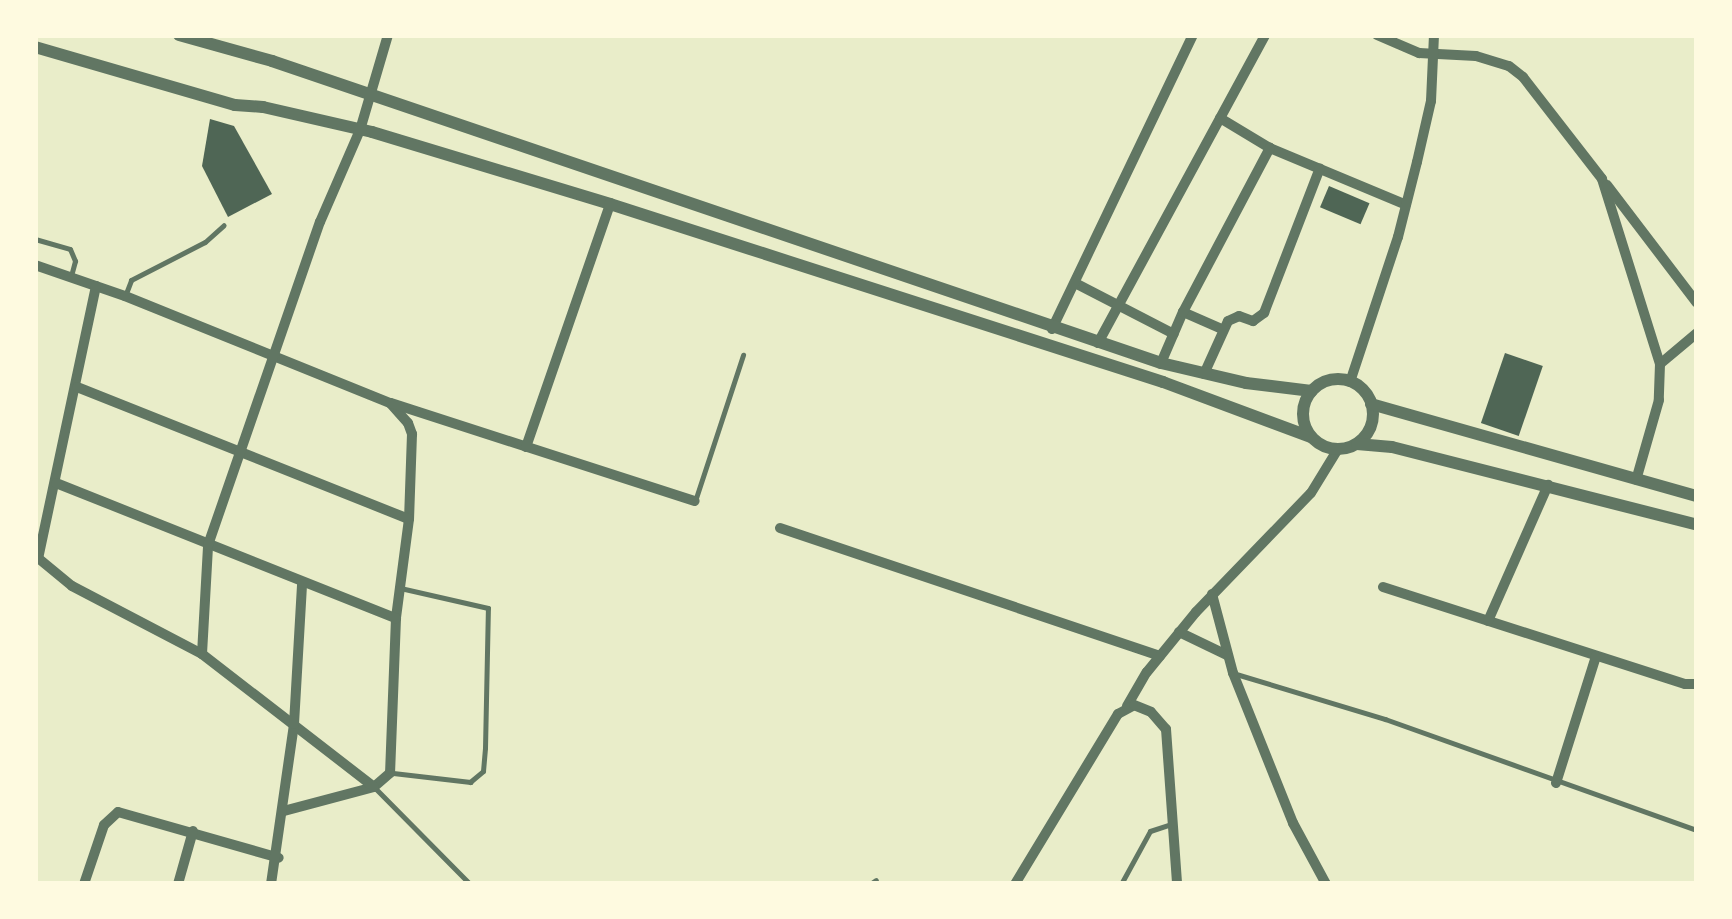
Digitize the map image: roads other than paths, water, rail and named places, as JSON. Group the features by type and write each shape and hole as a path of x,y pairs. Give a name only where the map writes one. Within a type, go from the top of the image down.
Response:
{"street":[{"path":"179,35 370,95 1162,364 1312,391"},
{"path":"202,654 208,545 320,222 360,130 388,35"},
{"path":"1052,329 1193,35"},
{"path":"1098,343 1265,35"},
{"path":"1377,35 1406,49 1493,59 1523,77 1697,304"},
{"path":"1350,382 1406,204 1431,101 1434,35"},
{"path":"35,47 236,104 263,106 360,130 610,204 1163,382 1338,449 1356,444 1392,447 1697,526"},
{"path":"1220,118 1270,148 1406,204"},
{"path":"1162,364 1183,312 1270,148"},
{"path":"1204,374 1222,328 1230,318 1252,322 1264,313 1320,168"},
{"path":"1602,178 1660,364 1660,400 1636,480"},
{"path":"526,446 610,204"},
{"path":"35,266 125,296 390,403 695,501"},
{"path":"1074,282 1174,334"},
{"path":"96,286 56,483 36,558 72,586 202,654 374,787"},
{"path":"1183,312 1222,328"},
{"path":"1660,364 1697,333"},
{"path":"1311,437 1303,419 1312,391 1329,380 1350,382 1363,390 1371,404 1369,431 1356,444"},
{"path":"77,387 409,518"},
{"path":"284,810 374,787 390,773 396,618 409,518 412,434 390,403"},
{"path":"1371,404 1697,496"},
{"path":"1016,884 1118,714 1160,656 1212,594 1311,493 1338,449"},
{"path":"56,483 302,584 396,618"},
{"path":"1488,620 1548,485"},
{"path":"780,528 1160,656"},
{"path":"272,884 294,724 302,584"},
{"path":"1383,587 1596,656 1697,684"},
{"path":"1212,594 1233,673 1293,824 1326,884"},
{"path":"1179,632 1227,656"},
{"path":"1556,782 1596,656"},
{"path":"1127,706 1145,708 1166,729 1177,884"},
{"path":"84,884 98,838 113,814 134,814 278,858"},
{"path":"178,884 194,831"}],"lane":[{"path":"125,296 131,280 205,242 224,225"},
{"path":"35,238 70,249 75,261 71,276"},
{"path":"695,501 743,355"},
{"path":"390,773 470,782 482,771 484,748 488,608 400,588"},
{"path":"1233,673 1385,720 1697,830"},
{"path":"374,787 470,884"},
{"path":"1121,884 1150,831 1174,824"}]}
